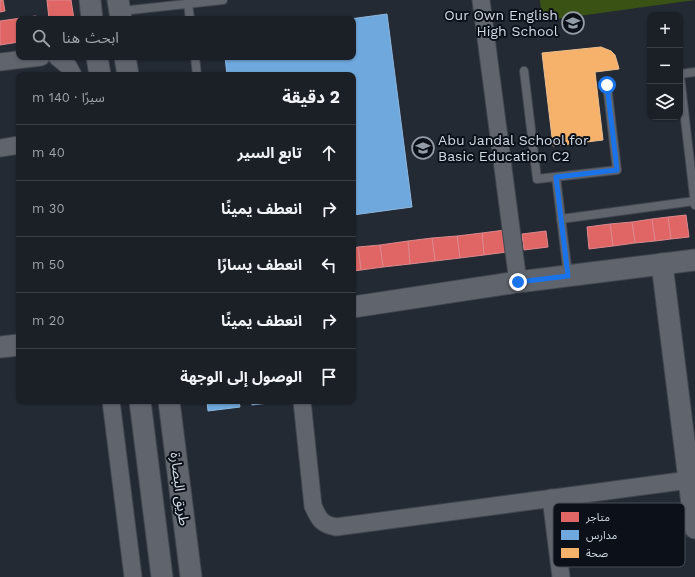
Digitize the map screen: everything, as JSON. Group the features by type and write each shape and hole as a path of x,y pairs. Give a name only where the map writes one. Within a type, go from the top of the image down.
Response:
{"street":[{"path":"90,0 92,16"},
{"path":"481,0 518,282"},
{"path":"0,62 16,60"},
{"path":"61,60 68,66 71,72"},
{"path":"98,60 100,72"},
{"path":"126,60 128,72"},
{"path":"0,148 16,145"},
{"path":"356,307 518,282 695,260"},
{"path":"662,264 695,528"},
{"path":"0,347 16,345"},
{"path":"111,404 133,577"},
{"name":"طريق البصارة","path":"140,404 162,577"},
{"name":"طريق البصارة","path":"169,404 191,577"},
{"path":"302,404 313,506 319,520 328,526 336,527 689,480"},
{"path":"551,498 553,514"},
{"path":"560,567 561,577"}],"lane":[{"path":"120,10 223,0"},
{"path":"188,4 190,16"},
{"path":"194,60 196,72"},
{"path":"524,72 537,179 617,170 607,85"},
{"path":"683,74 695,72"},
{"path":"681,84 695,206"},
{"path":"556,177 568,276"},
{"path":"561,219 695,201"}],"green space":[{"path":"540,0 695,0 542,21"}],"building: متاجر":[{"path":"0,0 3,0 5,11 0,12"},
{"path":"47,0 71,0 74,16 49,16"},
{"path":"16,19 16,42 0,45 0,21"},
{"path":"686,215 689,237 671,239 668,217"},
{"path":"668,217 671,239 655,241 652,219"},
{"path":"652,219 655,241 635,243 632,222"},
{"path":"632,222 635,243 613,246 610,224"},
{"path":"610,224 613,246 589,249 587,227"},
{"path":"505,230 507,252 484,255 482,233"},
{"path":"546,231 548,247 524,250 522,234"},
{"path":"482,233 484,255 460,258 457,236"},
{"path":"457,236 460,258 435,261 432,238"},
{"path":"432,238 435,261 410,264 408,241"},
{"path":"408,241 410,264 383,267 380,245"},
{"path":"380,245 383,267 361,270 358,247"},
{"path":"356,247 358,247 361,270 356,271"}],"building: مدارس":[{"path":"387,14 412,207 356,215 356,72 227,72 225,60 356,60 356,18"},
{"path":"207,404 240,404 240,407 208,411"}],"building: صحة":[{"path":"601,47 611,51 615,55 619,69 595,72 603,140 553,146 542,53"}],"place":[{"name":"Our Own English High School","path":"573,23"},
{"name":"Abu Jandal School for Basic Education C2","path":"423,148"}],"route":[{"path":"518,282 568,276 556,177 617,170 607,85"}]}
